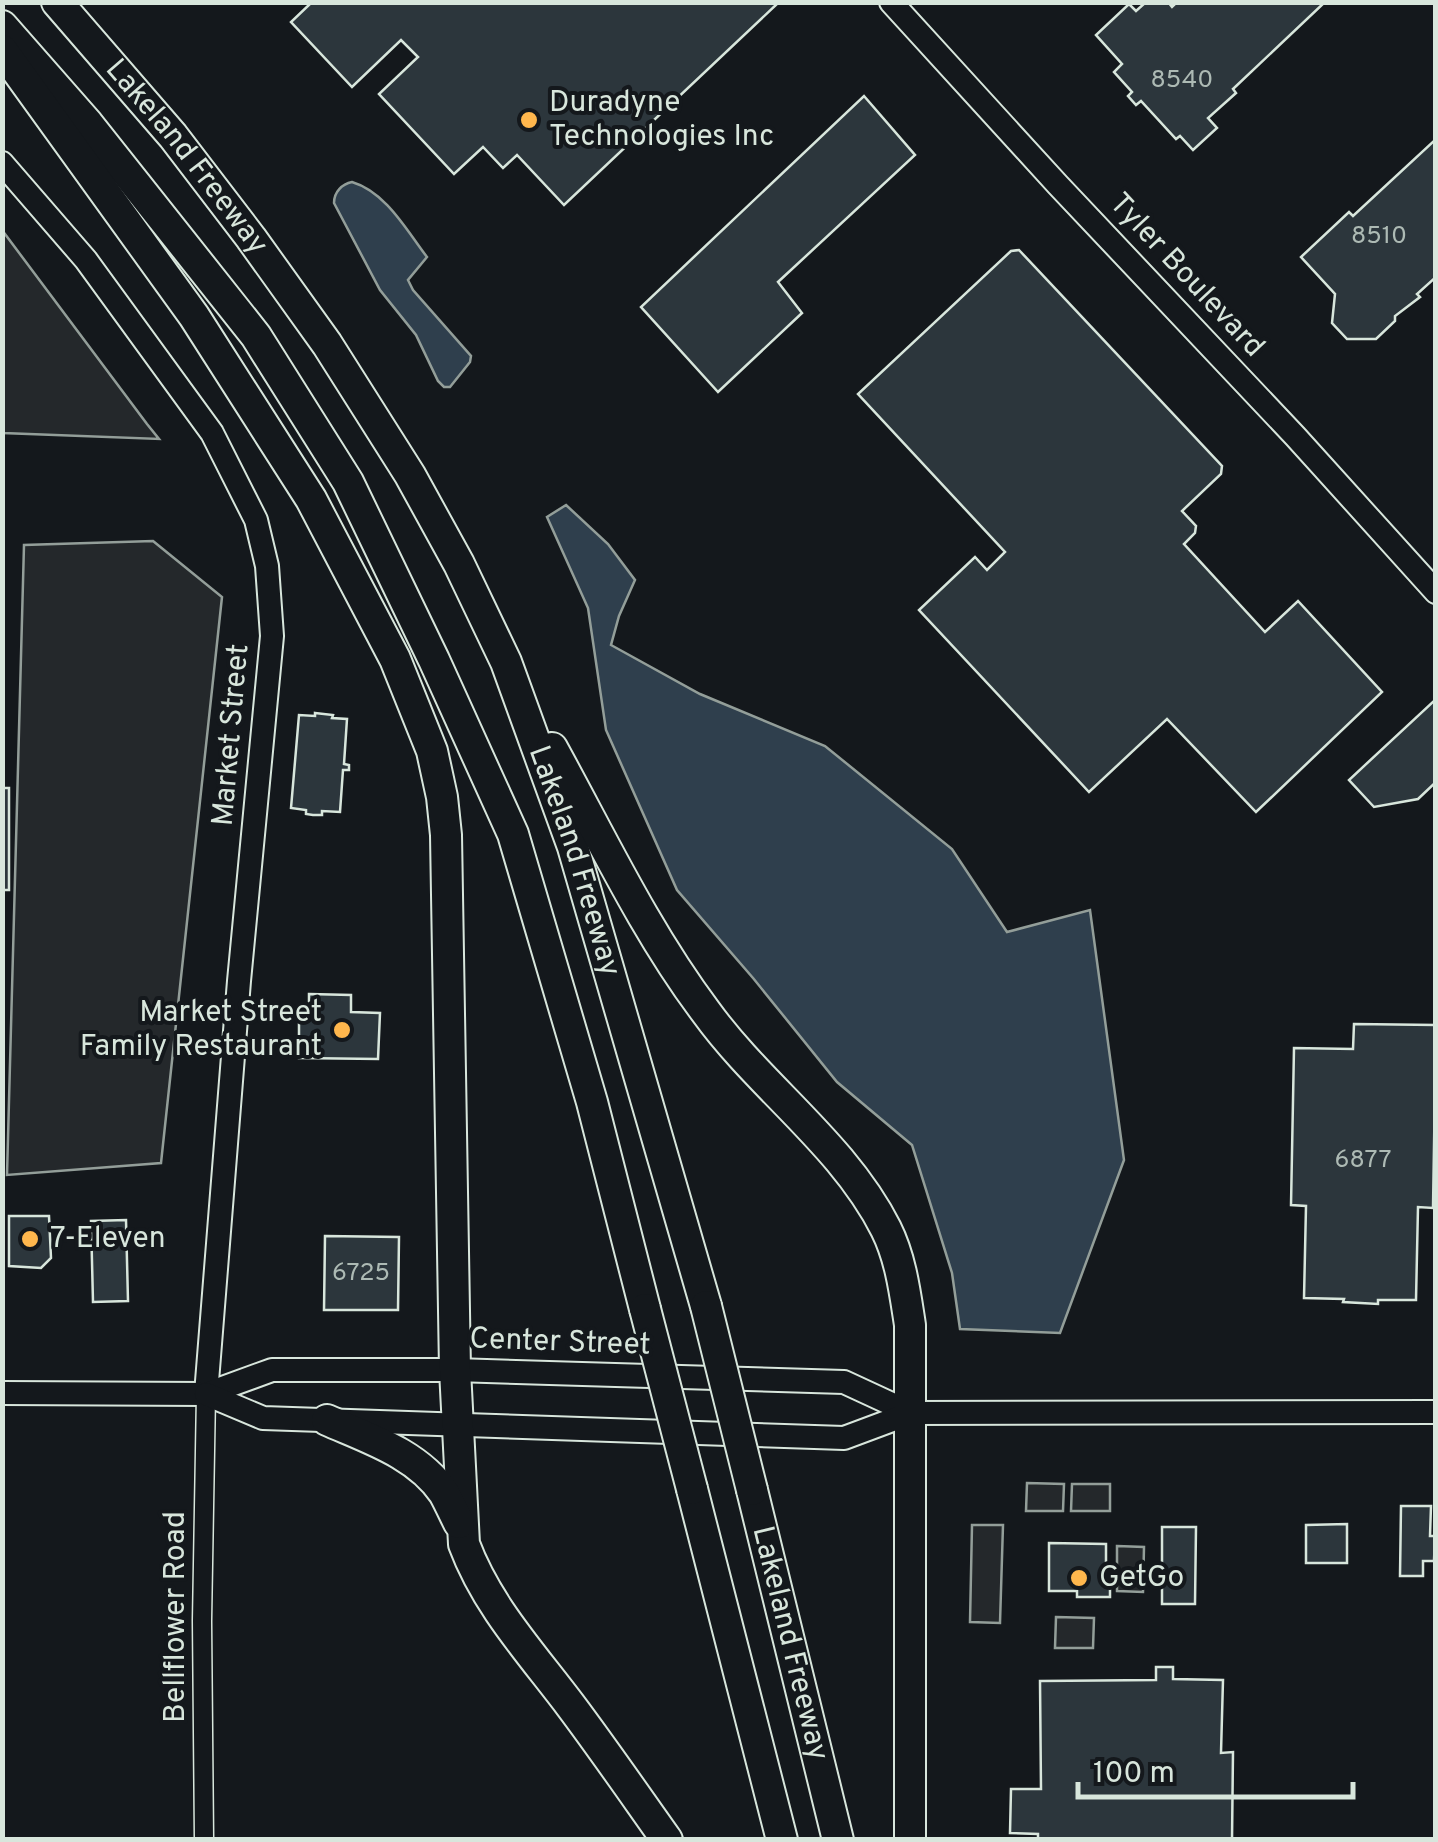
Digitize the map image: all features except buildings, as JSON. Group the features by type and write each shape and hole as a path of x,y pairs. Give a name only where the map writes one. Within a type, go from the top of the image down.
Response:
{"highway":[{"name":"Lakeland Freeway","path":"57,2 173,136 328,344 410,475 506,662 572,847 706,1306 838,1840"},
{"name":"Lakeland Freeway","path":"2,26 88,124 256,336 348,482 514,834 592,1102 782,1840"},
{"path":"2,50 194,316 311,499 395,659 432,751 446,835 455,1370 462,1530"},
{"path":"506,662 658,942 707,1014 863,1190 887,1232 902,1276 910,1325 910,1840"},
{"path":"328,1420 380,1444 421,1469 443,1492 462,1530 470,1561 502,1618 667,1840"}],"main road":[{"name":"Tyler Boulevard","path":"892,2 1436,592"},
{"name":"Market Street","path":"2,163 86,260 212,433 256,520 267,566 272,636 206,1394"},
{"name":"Center Street","path":"2,1393 206,1394 272,1370 455,1370 844,1382 910,1413"},
{"name":"Center Street","path":"206,1394 263,1418 844,1438 910,1413 1436,1412"}],"street":[{"name":"Bellflower Road","path":"204,1840 206,1394"}],"shaded area":[{"path":"2,230 147,424 159,439 3,433"},
{"path":"153,541 222,597 161,1163 7,1175 24,545"},
{"path":"1027,1483 1064,1484 1063,1511 1026,1511"},
{"path":"1072,1484 1110,1484 1110,1511 1071,1511"},
{"path":"972,1525 1003,1525 1000,1623 970,1622"},
{"path":"1117,1546 1144,1547 1143,1592 1117,1591"},
{"path":"1056,1617 1094,1618 1093,1648 1055,1648"}],"water":[{"path":"352,182 385,203 427,257 408,280 471,356 450,387 438,381 416,335 380,290 334,203 339,189"},
{"path":"566,505 608,544 635,580 611,645 700,694 825,746 952,849 1007,932 1090,910 1124,1160 1060,1333 960,1329 952,1273 912,1145 837,1082 677,890 606,730 588,608 547,517"}],"place":[{"name":"Duradyne Technologies Inc","path":"529,120"},
{"name":"Market Street Family Restaurant","path":"342,1030"},
{"name":"7-Eleven","path":"30,1239"},
{"name":"GetGo","path":"1079,1578"}]}
